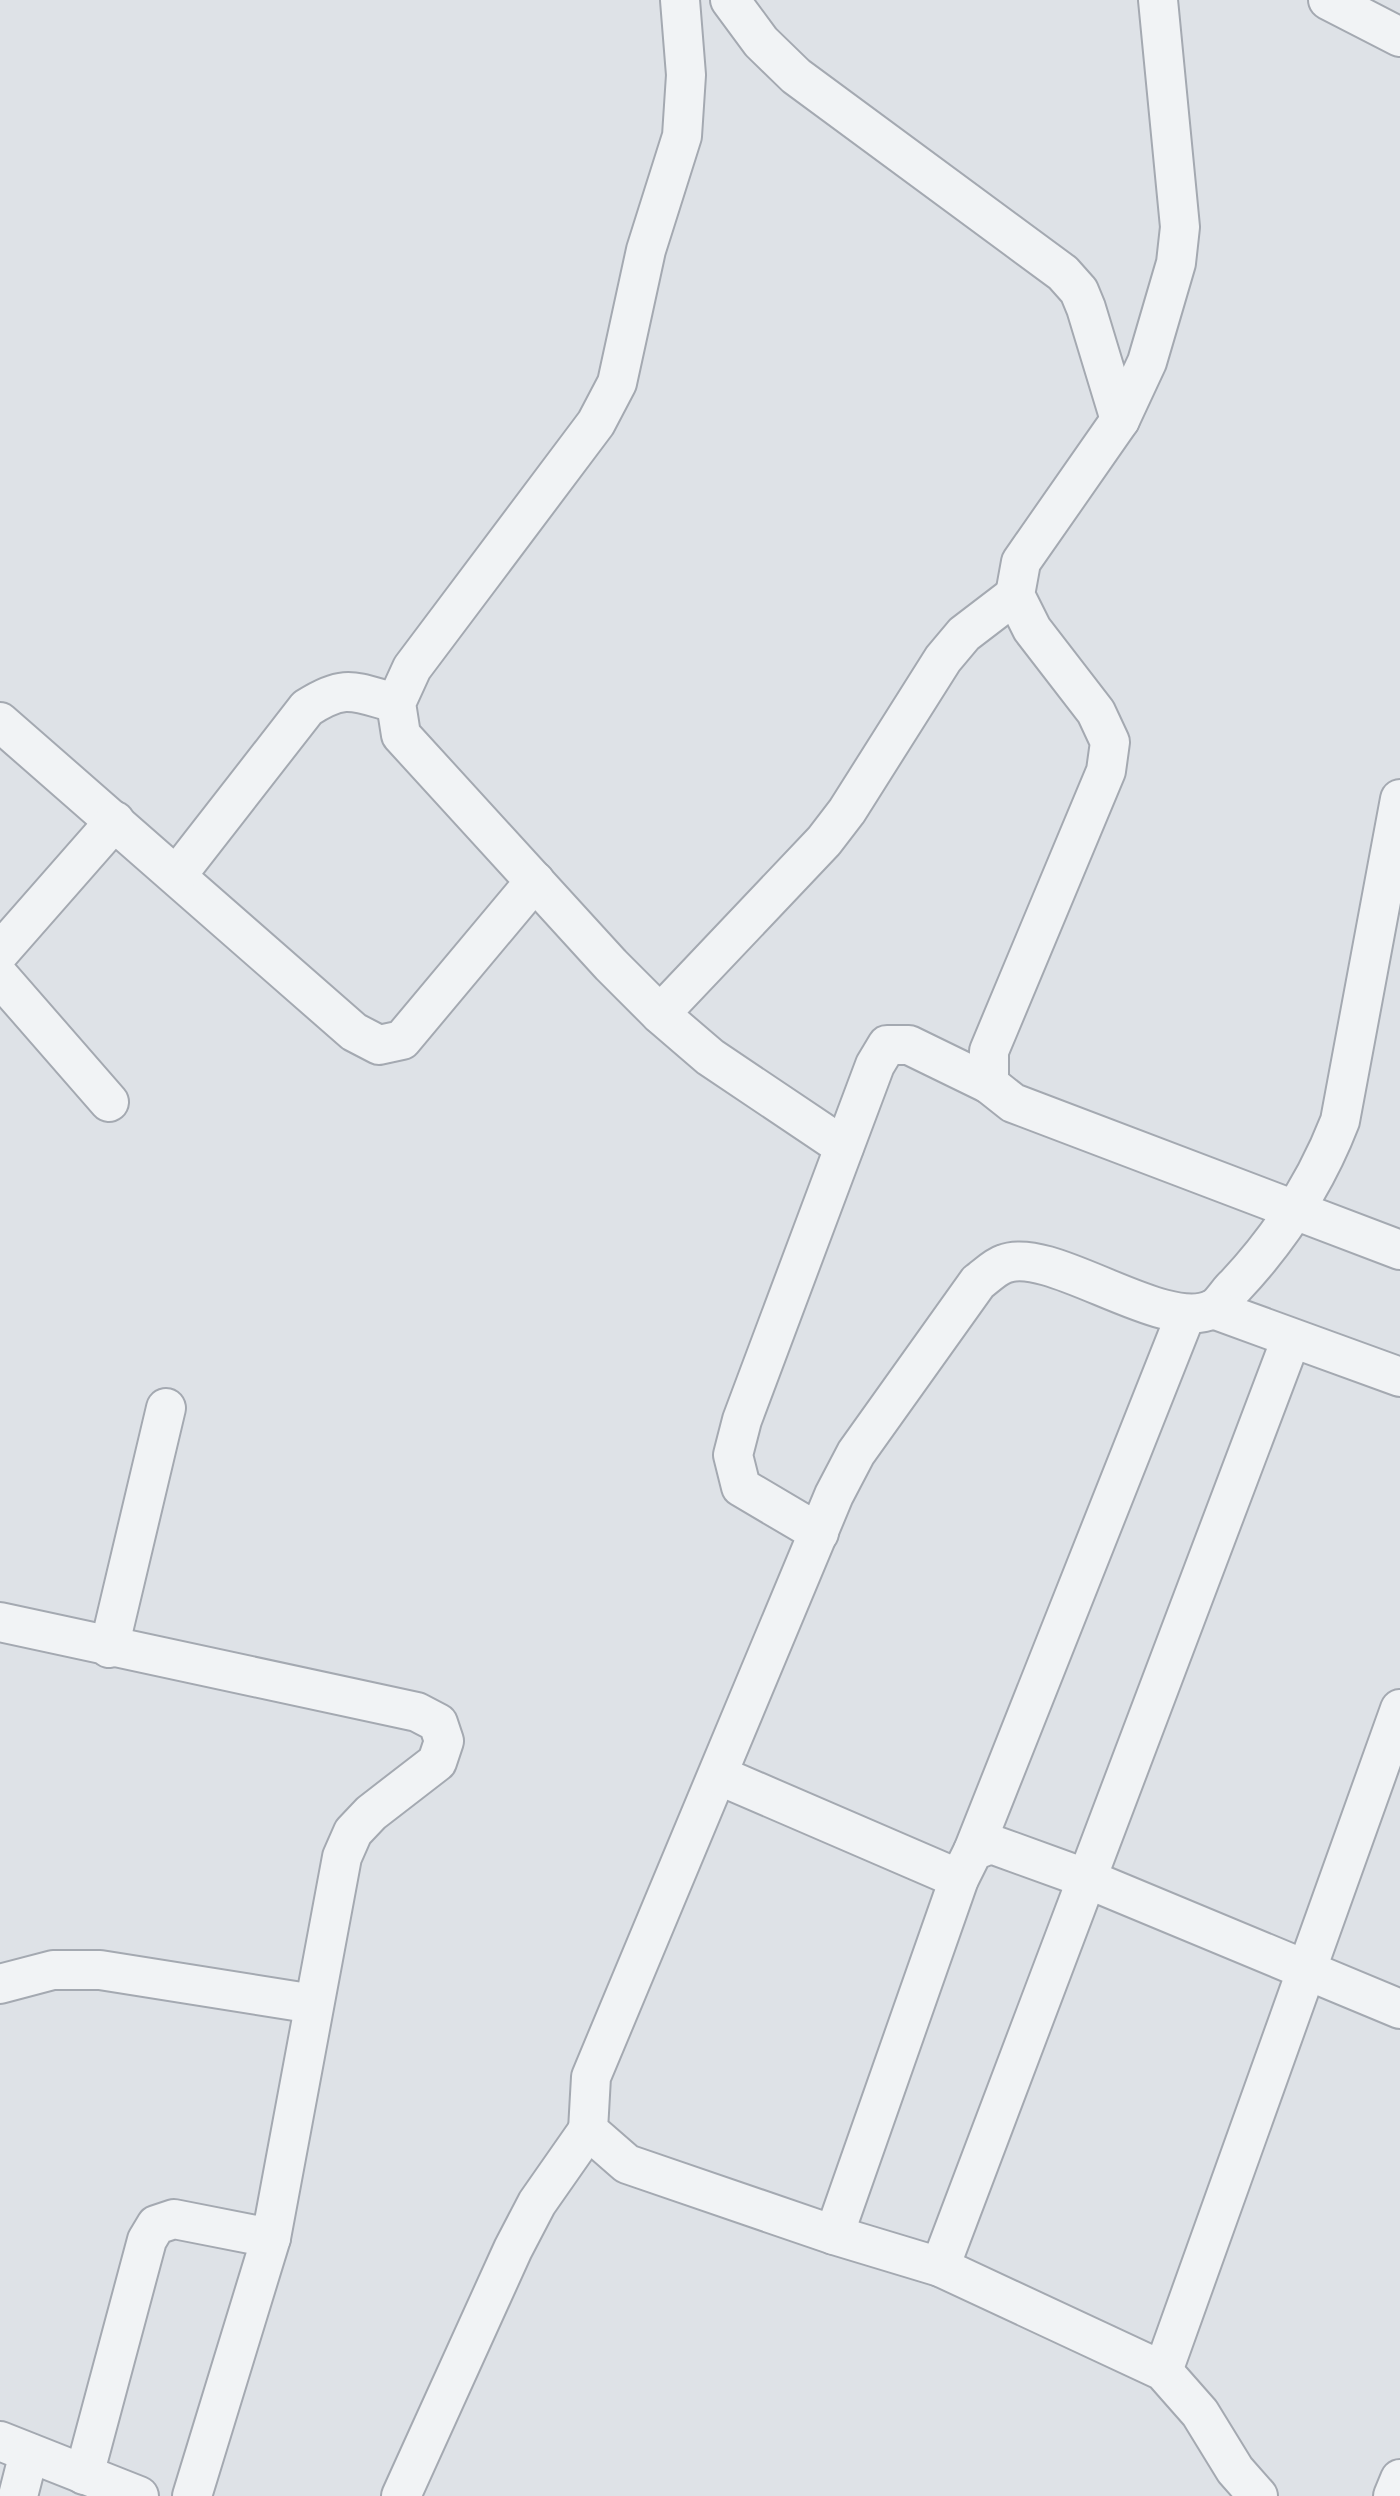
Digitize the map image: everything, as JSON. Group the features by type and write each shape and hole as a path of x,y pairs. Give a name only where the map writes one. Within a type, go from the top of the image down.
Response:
{"street":[{"path":"680,0 686,75 682,135 646,250 617,383 596,423 412,668 396,703 401,735 660,1014 710,1057 844,1147"},
{"path":"730,0 761,42 796,76 1063,273 1079,291 1087,308 1120,420"},
{"path":"989,1084 989,1051 1106,771 1110,742 1096,712 1032,629 1015,595 1021,562 1120,420 1147,362 1176,263 1180,227 1158,0"},
{"path":"1328,0 1400,37"},
{"path":"660,1014 824,841 847,811 957,642 1015,595"},
{"path":"177,875 307,708 331,693 352,692 396,703"},
{"path":"0,722 354,1032 379,1045 402,1040 534,881"},
{"path":"834,2235 966,1865 1199,1311 1242,1278 1294,1211 1322,1168 1340,1121 1400,799"},
{"path":"0,952 115,821"},
{"path":"0,978 109,1102"},
{"path":"819,1533 741,1487 733,1455 742,1420 844,1147 875,1065 887,1045 909,1045 989,1084 1013,1103 1400,1250"},
{"path":"401,2496 513,2249 537,2203 588,2130 592,2077 819,1533 856,1453 978,1282 1003,1264 1021,1261 1043,1265 1149,1304 1199,1311 1292,1339 1400,1377"},
{"path":"940,2267 1085,1878 1292,1339"},
{"path":"109,1648 166,1408"},
{"path":"0,1622 109,1648 417,1712 438,1723 444,1741 437,1762 371,1813 353,1832 342,1857 271,2238 192,2496"},
{"path":"1163,2371 1400,1709"},
{"path":"718,1776 966,1865"},
{"path":"966,1865 991,1844 1085,1878 1400,2009"},
{"path":"0,1984 53,1970 100,1970 314,2004"},
{"path":"588,2130 627,2164 834,2235 940,2267 1163,2371 1200,2413 1235,2470 1258,2496"},
{"path":"84,2475 147,2240 156,2225 174,2219 271,2238"},
{"path":"18,2496 14,2447 139,2496"},
{"path":"1393,2496 1400,2479"}]}
